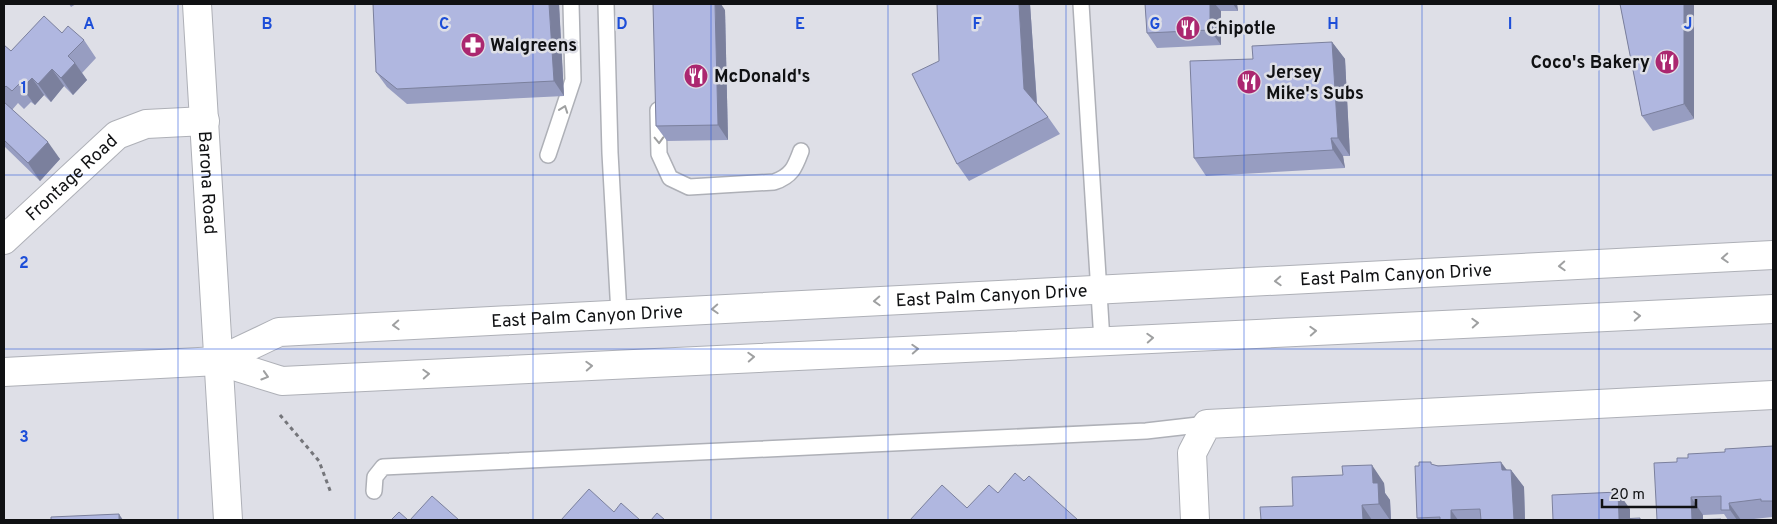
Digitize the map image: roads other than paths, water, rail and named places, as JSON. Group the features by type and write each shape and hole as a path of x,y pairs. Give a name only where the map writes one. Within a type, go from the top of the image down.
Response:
{"main road":[{"name":"Barona Road","path":"197,4 228,520"},
{"name":"Frontage Road","path":"4,240 116,135 146,124 205,121"},
{"name":"East Palm Canyon Drive","path":"218,361 279,332 1773,255"},
{"name":"East Palm Canyon Drive","path":"4,372 218,361 282,381 1773,309"},
{"path":"1195,520 1192,453 1207,424 1773,395"}],"lane":[{"path":"548,156 573,80 571,4"},
{"path":"606,4 610,153 619,314"},
{"path":"1081,4 1102,341"},
{"path":"657,98 659,154 670,178 682,185 689,187 774,182 787,178 802,151"},
{"path":"374,490 375,477 383,467 1146,431 1207,424"}],"place":[{"name":"Chipotle","path":"1188,28"},
{"name":"Walgreens","path":"473,45"},
{"name":"Coco's Bakery","path":"1667,62"},
{"name":"McDonald's","path":"696,76"},
{"name":"Jersey Mike's Subs","path":"1249,82"}]}
